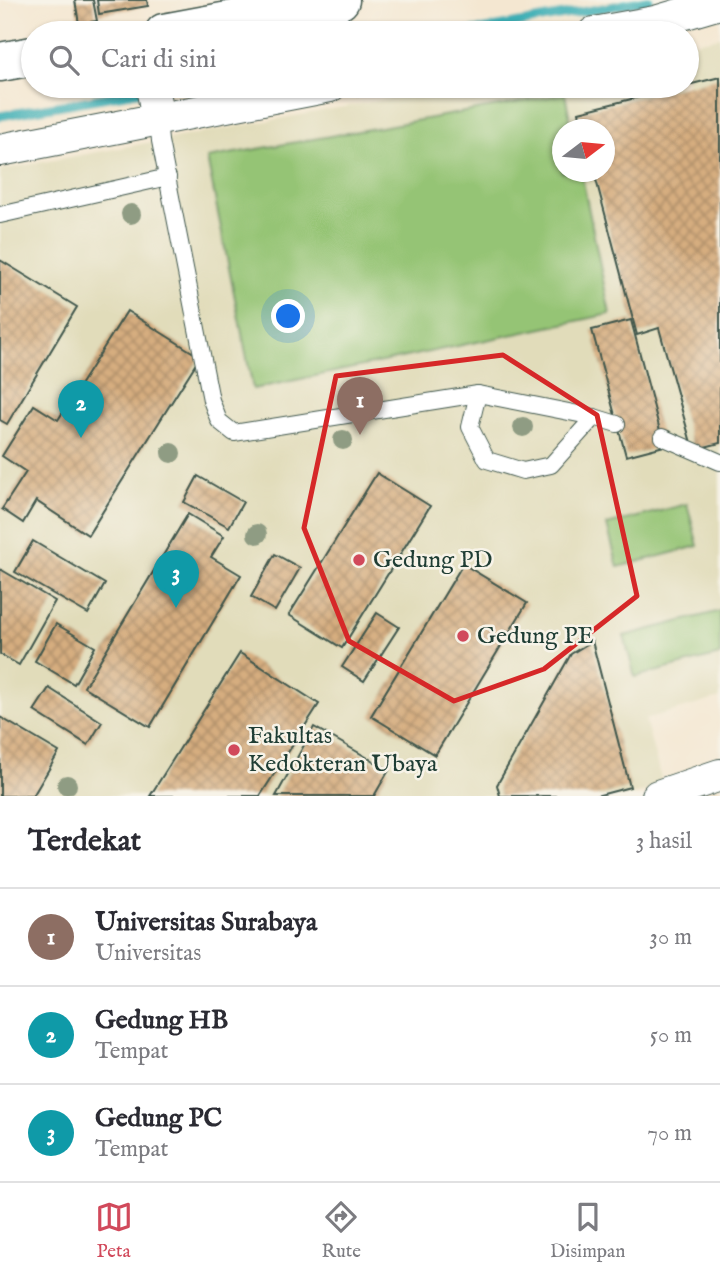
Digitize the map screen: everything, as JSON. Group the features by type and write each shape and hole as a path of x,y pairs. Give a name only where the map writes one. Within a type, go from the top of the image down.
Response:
{"street":[{"path":"228,21 340,0"},
{"path":"658,21 720,3"},
{"path":"0,62 21,58"},
{"path":"0,150 155,103 206,98"},
{"path":"658,796 720,775"}],"lane":[{"path":"155,103 160,141 211,400 219,421 234,433 478,394 617,424"},
{"path":"0,215 168,177"},
{"path":"478,394 470,428 487,460 523,471 551,466 594,417"},
{"path":"662,438 720,462"}],"highlighted area":[{"path":"503,355 597,415 637,596 544,669 454,701 349,641 304,528 336,376"}],"shaded area":[{"path":"720,37 720,698 645,719 663,786 628,796 0,796 0,170 393,98 699,98 699,41"}],"green space":[{"path":"543,98 566,98 570,119 552,119 552,182 583,182 610,314 253,389 207,158"},
{"path":"687,504 698,546 618,567 607,525"},
{"path":"720,611 720,655 635,677 624,636"}],"building":[{"path":"75,0 93,0 97,21 78,21"},
{"path":"97,0 147,0 148,6 99,14"},
{"path":"720,77 720,443 693,450 659,328 637,335 597,182 615,182 615,119 581,119 579,112 635,98 699,98 699,82"},
{"path":"0,260 77,307 7,424 0,420"},
{"path":"127,311 200,357 88,535 36,501 23,523 2,509 26,472 2,456 34,405 58,420"},
{"path":"631,320 664,446 626,456 592,330"},
{"name":"Gedung PD","path":"377,473 430,506 342,648 289,615"},
{"path":"198,476 243,502 229,527 184,502"},
{"path":"188,514 224,536 211,557 241,575 150,727 84,687"},
{"path":"33,541 105,584 88,614 15,572"},
{"path":"275,554 300,568 275,611 251,597"},
{"name":"Gedung PE","path":"463,564 527,603 435,755 371,716"},
{"path":"0,569 55,601 19,665 0,654"},
{"path":"377,613 399,627 364,681 342,667"},
{"path":"56,624 95,647 74,684 35,661"},
{"path":"592,641 630,787 596,796 500,796 497,785 571,654"},
{"name":"Fakultas Kedokteran Ubaya","path":"240,653 319,704 260,796 150,796"},
{"path":"49,688 102,722 88,745 34,711"},
{"path":"0,717 59,752 33,796 0,796"},
{"path":"314,727 389,770 374,796 276,796"}],"waterway":[{"path":"531,21 649,0"},
{"path":"0,116 102,98"}],"place":[{"name":"Universitas Surabaya","path":"360,435"},
{"name":"Gedung HB","path":"81,438"},
{"name":"Gedung PD","path":"359,560"},
{"name":"Gedung PC","path":"176,608"},
{"name":"Gedung PE","path":"463,636"},
{"name":"Fakultas Kedokteran Ubaya","path":"234,750"}]}
